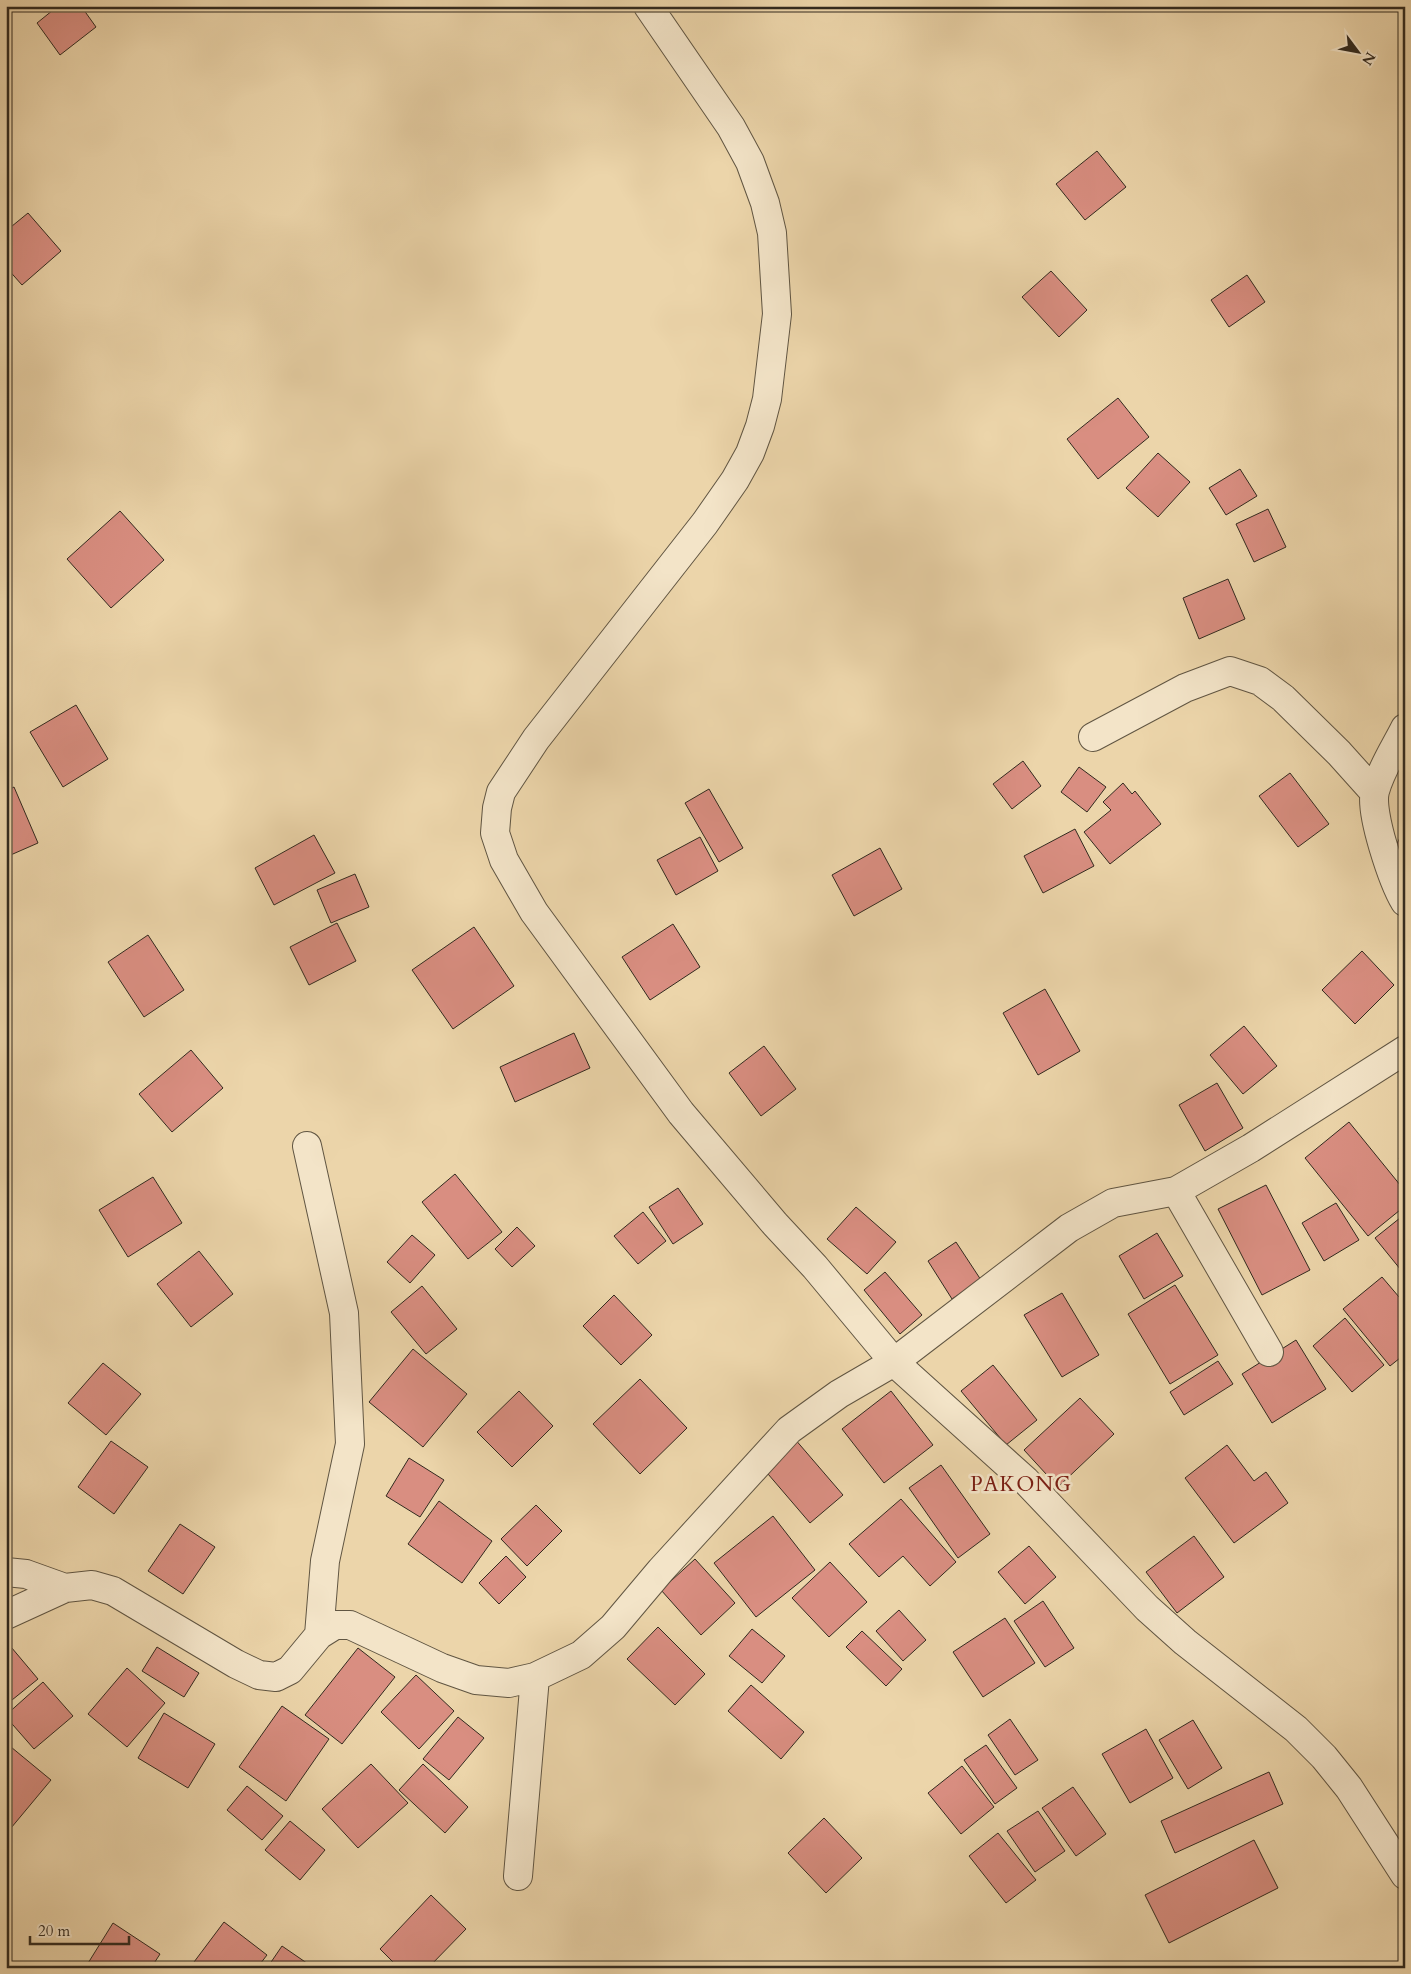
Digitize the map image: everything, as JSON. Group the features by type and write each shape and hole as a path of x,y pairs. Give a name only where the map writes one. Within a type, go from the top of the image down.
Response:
{"street":[{"path":"648,6 731,127 750,162 765,203 772,233 777,314 767,399 760,426 750,452 735,480 705,523 536,740 501,792 497,808 495,833 504,860 534,912 681,1113 894,1362 1026,1481 1147,1608 1185,1642 1296,1729 1324,1757 1349,1788 1405,1875"},
{"path":"1094,736 1185,688 1230,671 1260,681 1283,698 1334,747 1374,792"},
{"path":"1405,728 1374,792 1375,812 1386,859 1405,902"},
{"path":"6,1615 65,1588 92,1585 113,1591 236,1664 259,1675 276,1677 290,1670 319,1635 335,1625 350,1625 442,1668 476,1680 509,1683 535,1677 582,1655 613,1627 667,1563 789,1430 839,1394 894,1362 1069,1228 1113,1204 1176,1191 1251,1148 1405,1050"},
{"path":"307,1146 344,1313 350,1444 325,1561 319,1635"},
{"path":"1176,1191 1269,1352"},
{"path":"6,1572 26,1574 65,1588"},
{"path":"518,1876 535,1677"}],"building":[{"path":"58,6 81,6 96,27 60,55 37,23"},
{"path":"1097,151 1126,187 1085,220 1056,184"},
{"path":"28,213 61,251 22,285 6,267 6,231"},
{"path":"1051,271 1087,310 1059,337 1022,297"},
{"path":"1247,275 1265,302 1229,327 1211,300"},
{"path":"1118,398 1149,437 1098,479 1067,439"},
{"path":"1158,453 1190,482 1158,517 1126,488"},
{"path":"1240,469 1257,496 1226,515 1209,488"},
{"path":"1268,509 1286,547 1254,562 1236,524"},
{"path":"120,511 164,560 111,608 67,559"},
{"path":"1228,579 1245,619 1199,639 1183,598"},
{"path":"76,705 108,759 63,787 30,732"},
{"path":"1405,749 1405,768 1397,764"},
{"path":"1023,761 1041,786 1012,809 993,784"},
{"path":"1079,767 1106,787 1087,812 1061,792"},
{"path":"1290,773 1329,824 1298,847 1259,796"},
{"path":"1123,783 1132,794 1135,791 1161,824 1110,864 1084,832 1111,810 1103,802"},
{"path":"14,787 38,843 6,857 6,791"},
{"path":"709,789 743,848 719,862 685,803"},
{"path":"1405,827 1405,860 1392,854"},
{"path":"1075,829 1094,866 1043,893 1024,856"},
{"path":"314,835 335,873 274,905 255,868"},
{"path":"700,837 718,871 676,895 657,860"},
{"path":"880,848 902,889 854,916 832,875"},
{"path":"355,874 369,907 331,923 317,890"},
{"path":"337,923 356,961 309,985 290,947"},
{"path":"673,924 700,967 650,1000 622,957"},
{"path":"474,927 514,986 453,1029 412,970"},
{"path":"148,935 184,990 144,1017 108,962"},
{"path":"1362,951 1394,985 1355,1024 1322,990"},
{"path":"1045,989 1080,1051 1038,1075 1003,1013"},
{"path":"1244,1026 1277,1066 1243,1094 1210,1055"},
{"path":"574,1033 590,1068 515,1102 500,1067"},
{"path":"764,1046 796,1089 761,1116 729,1073"},
{"path":"191,1050 223,1088 172,1132 139,1094"},
{"path":"1217,1083 1243,1128 1205,1151 1179,1105"},
{"path":"1349,1122 1405,1191 1405,1206 1368,1236 1305,1158"},
{"path":"1405,1153 1405,1166 1399,1158"},
{"path":"455,1174 502,1232 468,1259 422,1202"},
{"path":"153,1177 182,1223 128,1257 99,1210"},
{"path":"1266,1185 1310,1270 1262,1295 1218,1209"},
{"path":"678,1188 703,1224 673,1244 649,1207"},
{"path":"1336,1203 1359,1240 1324,1261 1302,1223"},
{"path":"856,1207 896,1242 867,1274 827,1239"},
{"path":"643,1212 666,1241 638,1264 614,1236"},
{"path":"1405,1214 1405,1275 1375,1238"},
{"path":"517,1227 535,1246 512,1267 495,1249"},
{"path":"1157,1233 1183,1276 1144,1299 1119,1256"},
{"path":"412,1235 435,1255 410,1283 387,1262"},
{"path":"956,1242 981,1280 952,1299 928,1261"},
{"path":"199,1251 233,1294 191,1327 157,1284"},
{"path":"885,1272 922,1315 900,1334 864,1290"},
{"path":"1382,1277 1405,1304 1405,1354 1390,1366 1343,1309"},
{"path":"1175,1285 1218,1355 1170,1384 1128,1314"},
{"path":"422,1286 457,1329 426,1354 391,1312"},
{"path":"1062,1293 1099,1355 1062,1377 1024,1315"},
{"path":"614,1295 652,1335 621,1365 583,1326"},
{"path":"1345,1318 1384,1365 1352,1392 1313,1346"},
{"path":"1296,1340 1326,1389 1272,1423 1242,1374"},
{"path":"413,1349 467,1394 423,1447 369,1402"},
{"path":"1218,1361 1233,1384 1184,1415 1170,1392"},
{"path":"103,1363 141,1394 106,1435 68,1403"},
{"path":"993,1365 1037,1420 1006,1445 961,1391"},
{"path":"640,1379 687,1428 640,1474 593,1424"},
{"path":"519,1391 553,1426 512,1467 477,1432"},
{"path":"891,1391 933,1445 884,1483 842,1429"},
{"path":"1080,1398 1114,1434 1058,1487 1024,1450"},
{"path":"794,1438 843,1495 810,1523 762,1467"},
{"path":"111,1441 148,1467 114,1514 78,1487"},
{"path":"1227,1445 1254,1481 1266,1472 1288,1503 1234,1543 1185,1478"},
{"path":"409,1458 444,1480 420,1517 386,1496"},
{"path":"941,1465 990,1534 958,1558 909,1488"},
{"path":"901,1499 956,1562 930,1586 903,1556 879,1577 849,1544"},
{"path":"439,1501 492,1541 462,1583 408,1544"},
{"path":"536,1505 562,1531 527,1566 501,1539"},
{"path":"773,1516 815,1570 756,1617 714,1563"},
{"path":"180,1524 215,1547 183,1594 148,1571"},
{"path":"1194,1536 1224,1577 1177,1613 1146,1572"},
{"path":"1029,1546 1056,1577 1025,1604 998,1572"},
{"path":"506,1556 526,1577 499,1604 479,1583"},
{"path":"695,1559 735,1603 701,1635 661,1590"},
{"path":"830,1562 867,1602 829,1637 792,1598"},
{"path":"1043,1601 1074,1648 1045,1667 1014,1621"},
{"path":"899,1610 926,1640 903,1661 876,1631"},
{"path":"1005,1618 1035,1663 983,1697 953,1652"},
{"path":"658,1627 705,1674 675,1705 627,1659"},
{"path":"752,1629 785,1656 762,1683 729,1656"},
{"path":"862,1631 902,1669 886,1686 846,1647"},
{"path":"6,1641 38,1679 12,1700 6,1694"},
{"path":"157,1647 199,1673 184,1697 142,1671"},
{"path":"358,1648 395,1677 342,1744 305,1715"},
{"path":"127,1668 165,1703 127,1747 88,1714"},
{"path":"416,1675 454,1711 419,1749 381,1712"},
{"path":"43,1682 73,1716 34,1749 6,1715"},
{"path":"751,1685 804,1732 781,1759 728,1711"},
{"path":"282,1706 329,1739 286,1801 239,1767"},
{"path":"164,1713 215,1744 188,1788 138,1758"},
{"path":"458,1717 484,1738 449,1780 423,1759"},
{"path":"1010,1719 1038,1760 1015,1775 988,1735"},
{"path":"1193,1720 1222,1768 1188,1789 1159,1740"},
{"path":"1146,1729 1173,1778 1130,1803 1102,1754"},
{"path":"986,1745 1017,1788 995,1804 964,1760"},
{"path":"11,1747 51,1780 6,1834 6,1752"},
{"path":"371,1764 408,1803 358,1848 322,1809"},
{"path":"423,1764 468,1807 445,1833 399,1790"},
{"path":"962,1766 994,1807 961,1834 928,1793"},
{"path":"1269,1772 1283,1804 1175,1853 1161,1821"},
{"path":"247,1786 283,1816 262,1840 227,1810"},
{"path":"1073,1787 1106,1834 1076,1856 1042,1808"},
{"path":"1038,1811 1065,1851 1035,1872 1007,1831"},
{"path":"824,1818 862,1858 826,1893 788,1853"},
{"path":"290,1821 325,1850 300,1880 265,1850"},
{"path":"998,1833 1036,1880 1006,1903 969,1856"},
{"path":"1254,1840 1278,1888 1169,1943 1145,1895"},
{"path":"431,1895 466,1929 428,1968 399,1968 380,1949"},
{"path":"224,1922 267,1955 257,1968 194,1968 191,1966"},
{"path":"113,1923 160,1954 151,1968 85,1968"},
{"path":"282,1946 314,1968 267,1968"}],"district":[{"name":"PAKONG","path":"1021,1484"}]}
